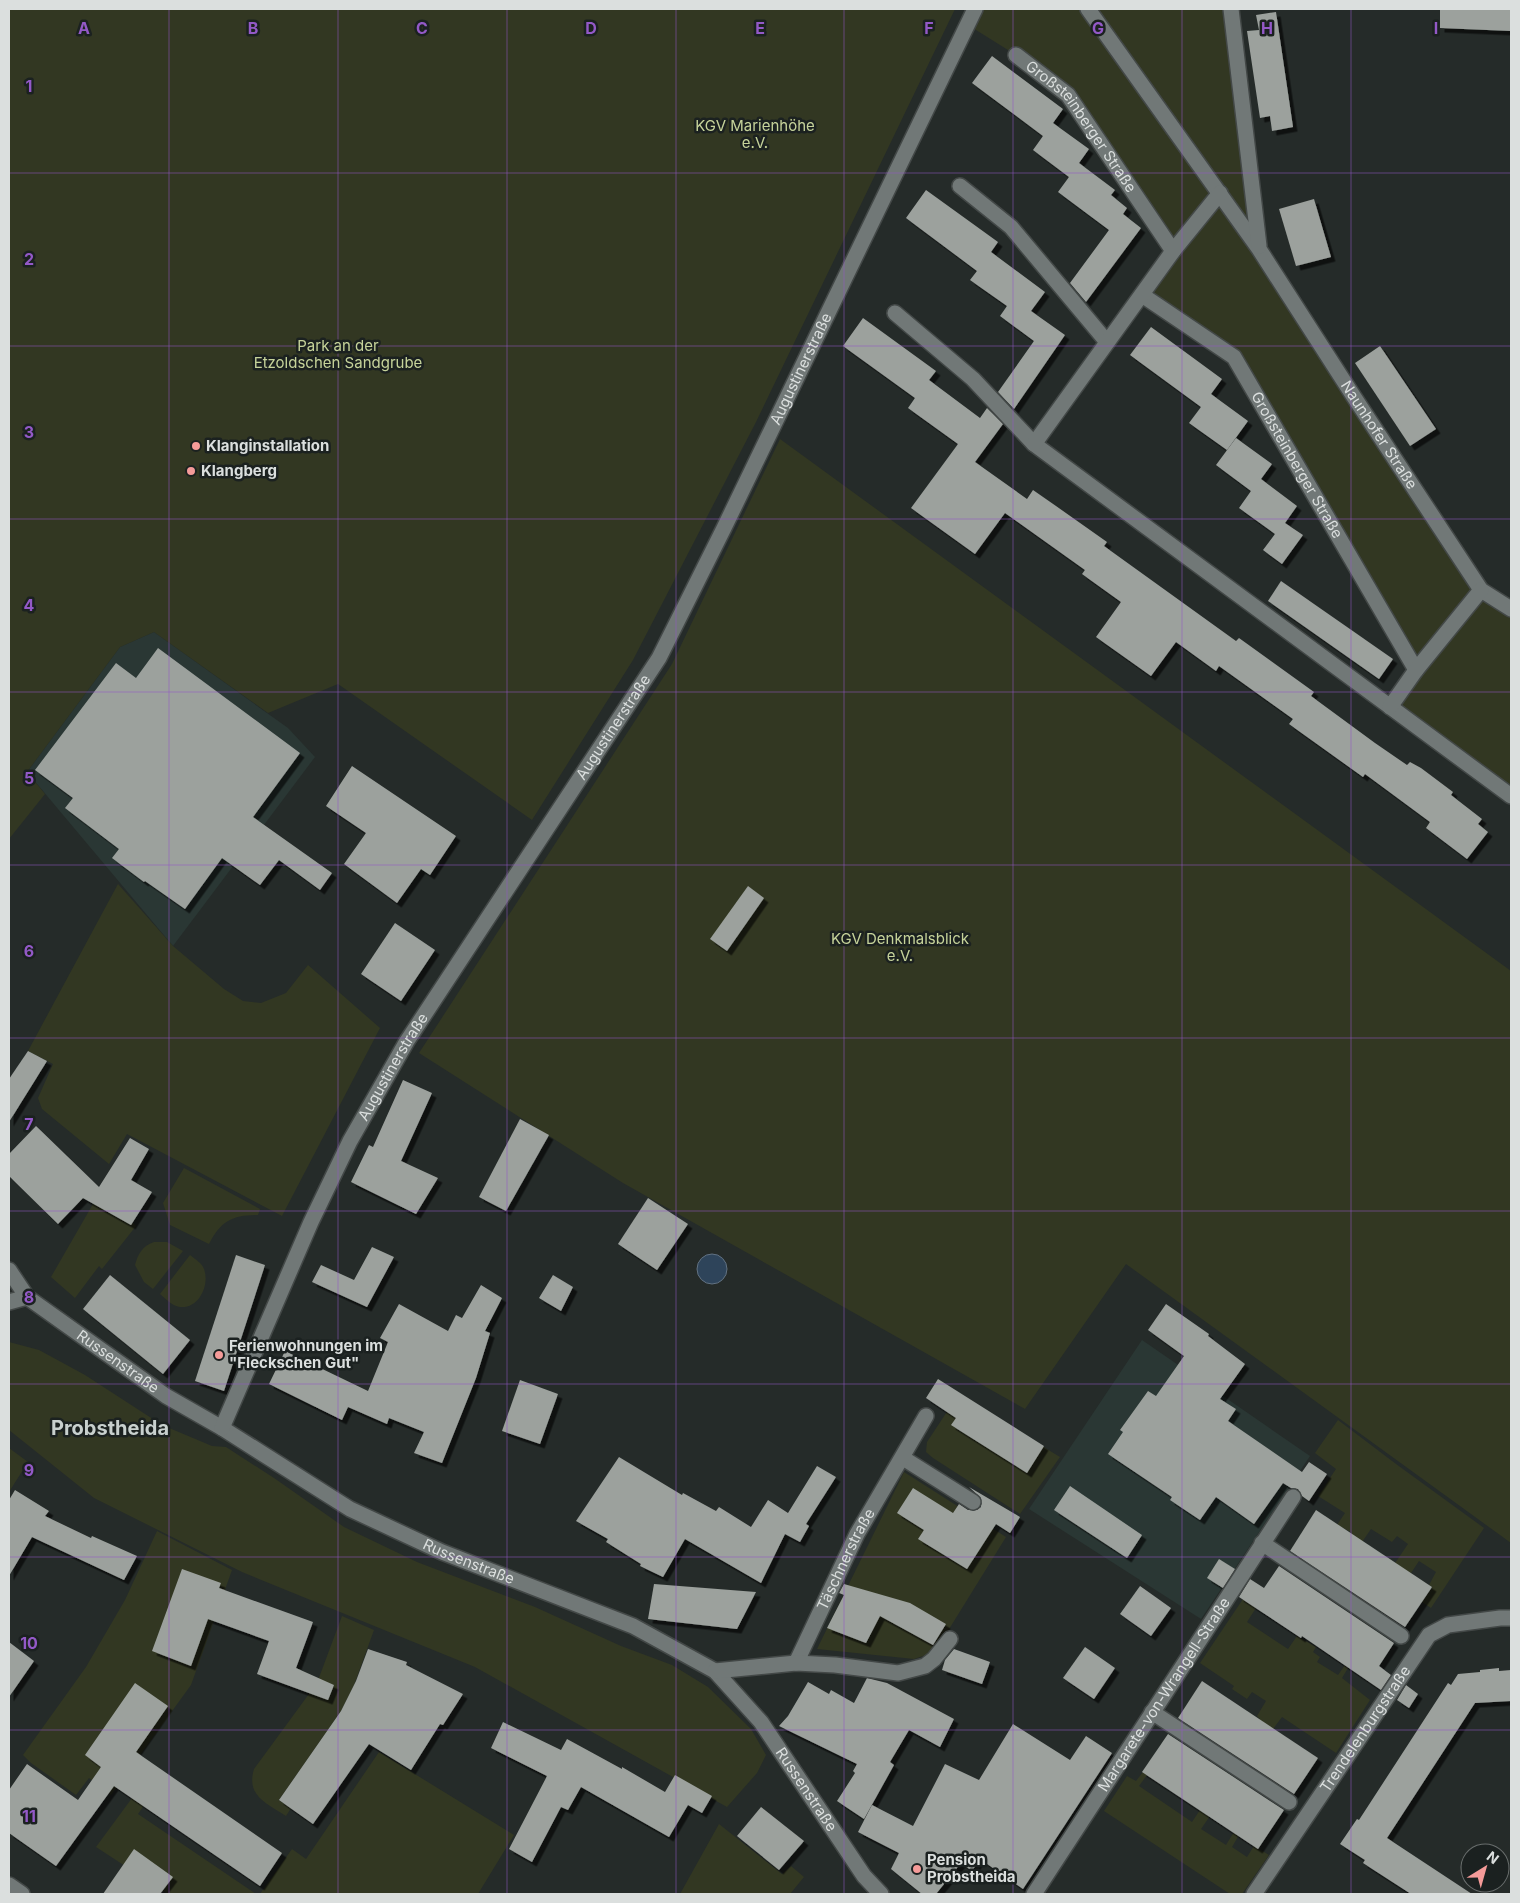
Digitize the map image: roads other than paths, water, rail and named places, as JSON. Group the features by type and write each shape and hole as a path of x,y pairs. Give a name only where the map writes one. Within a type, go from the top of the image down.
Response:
{"street":[{"name":"Augustinerstraße","path":"222,1428 311,1222 350,1141 392,1066 659,658 724,528 975,9"},
{"name":"Naunhofer Straße","path":"1088,9 1259,249 1481,590 1511,609"},
{"name":"Naunhofer Straße","path":"1231,9 1259,249"},
{"name":"Großsteinberger Straße","path":"1016,55 1068,95 1174,251"},
{"path":"960,186 1011,227 1107,342"},
{"path":"1034,444 1174,251 1220,193"},
{"name":"Großsteinberger Straße","path":"1142,295 1234,357 1416,670"},
{"path":"895,314 973,379 1034,444 1511,796"},
{"path":"1390,706 1416,670 1481,590"},
{"name":"Russenstraße","path":"9,1270 27,1297 166,1396 222,1428 350,1509 442,1552 633,1626 715,1671 761,1722 864,1876 881,1894"},
{"path":"9,1302 27,1297"},
{"name":"Täschnerstraße","path":"796,1663 858,1534 926,1416"},
{"path":"903,1458 973,1502"},
{"name":"Margarete-von-Wrangell-Straße","path":"1034,1894 1293,1496"},
{"path":"1262,1543 1402,1636"},
{"name":"Trendelenburgstraße","path":"1254,1894 1429,1635 1448,1625 1511,1618"},
{"path":"715,1671 796,1663 836,1665 898,1673 925,1666 934,1659 950,1639"},
{"path":"1152,1712 1288,1802"},
{"path":"9,1885 22,1894"}],"water":[{"path":"712,1254 718,1255 726,1263 726,1275 718,1283 712,1284 706,1283 698,1275 697,1269 698,1263 706,1255"}],"place":[{"name":"Klanginstallation","path":"196,446"},
{"name":"Klangberg","path":"191,471"},
{"name":"Ferienwohnungen im \"Fleckschen Gut\"","path":"219,1355"},
{"name":"Pension Probstheida","path":"917,1869"}],"district":[{"name":"Probstheida","path":"110,1428"}],"park label":[{"name":"KGV Marienhöhe e.V.","path":"755,134"},
{"name":"Park an der Etzoldschen Sandgrube","path":"338,354"},
{"name":"KGV Denkmalsblick e.V.","path":"900,948"}]}
